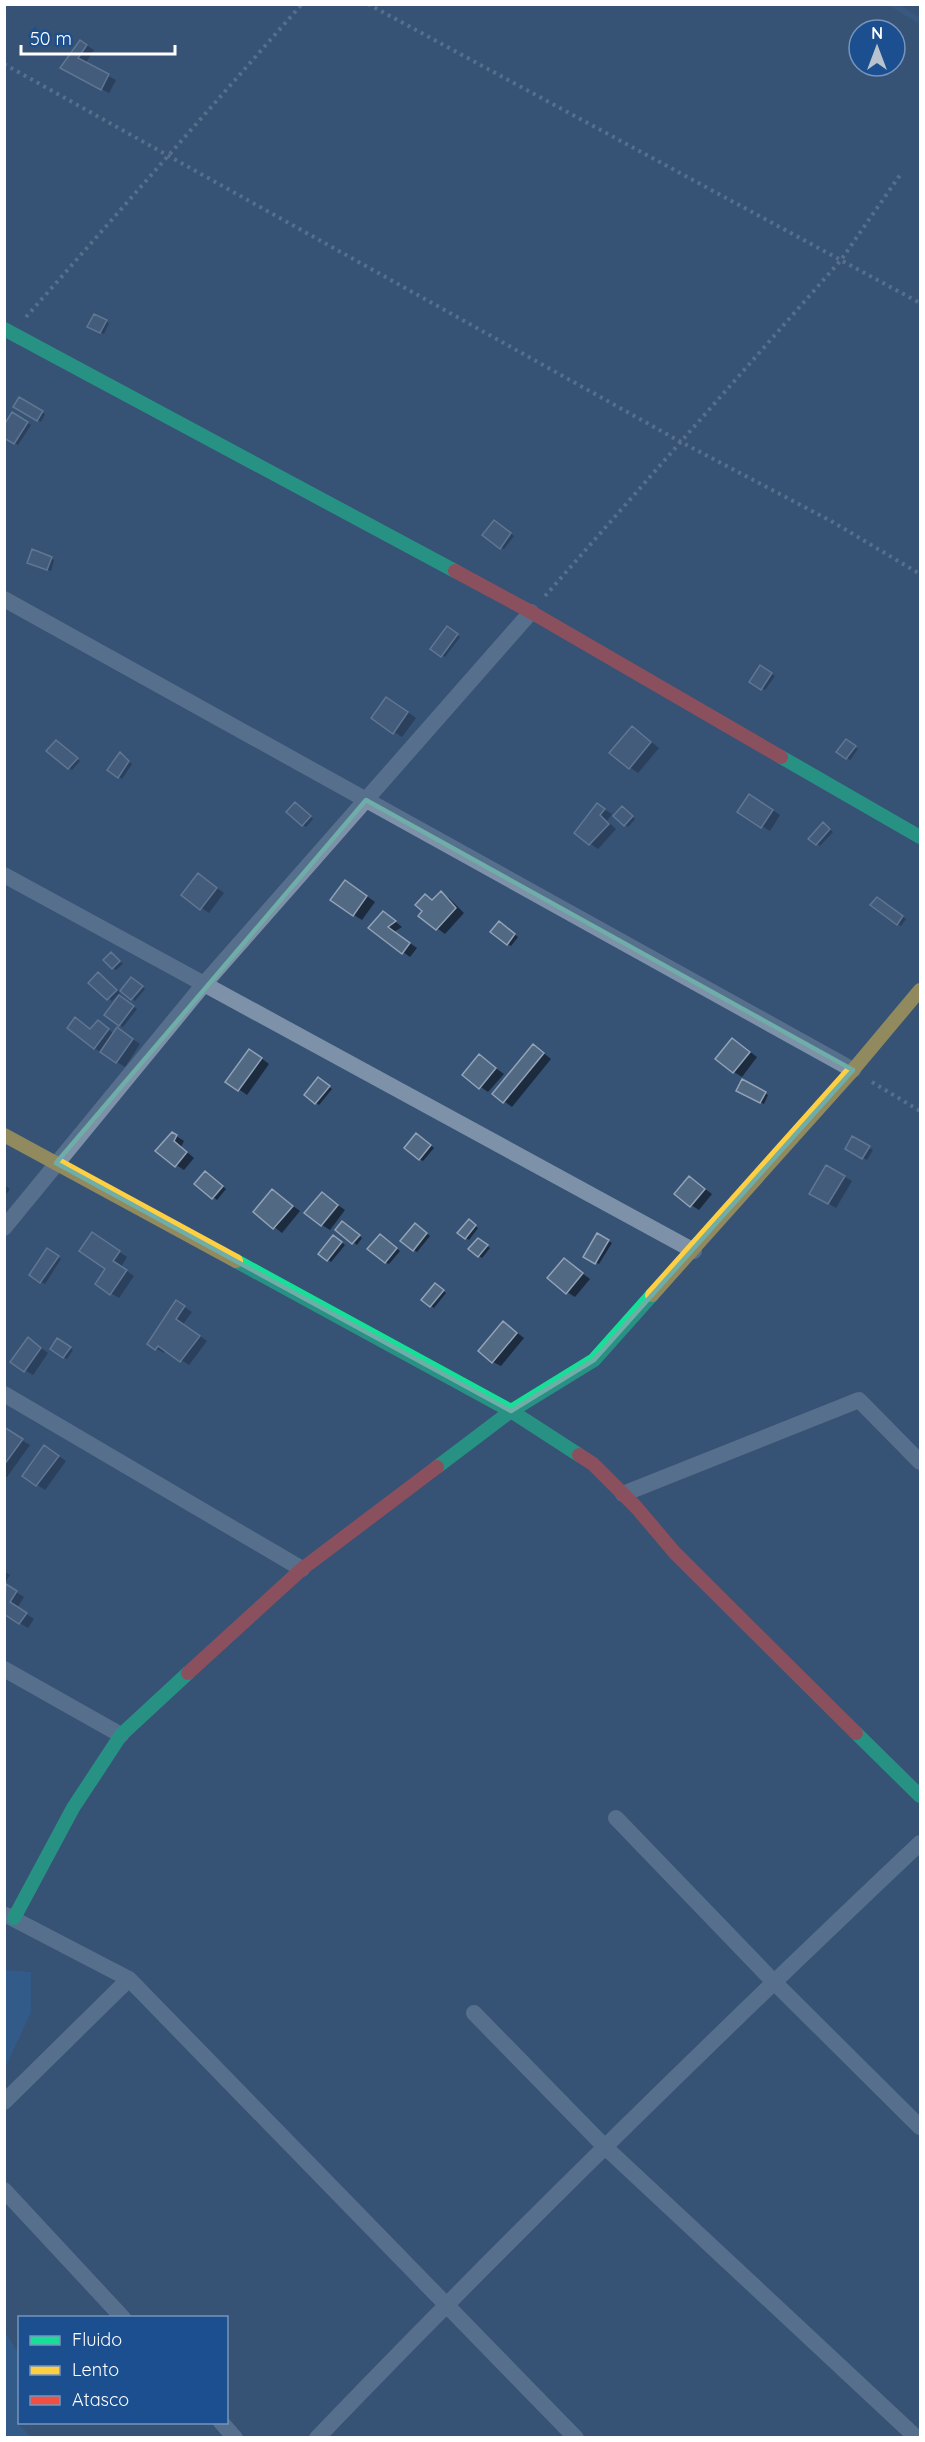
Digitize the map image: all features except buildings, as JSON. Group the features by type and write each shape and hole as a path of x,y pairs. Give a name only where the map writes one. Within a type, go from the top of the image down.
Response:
{"street":[{"path":"7,335 531,612 921,837"},
{"path":"4,599 853,1070"},
{"path":"4,1228 204,984 531,612"},
{"path":"4,875 694,1251"},
{"path":"576,2438 129,1979 9,1916 73,1809 121,1735 302,1569 512,1411 594,1360 694,1251 921,990"},
{"path":"4,1135 512,1411 593,1464 675,1553 921,1796"},
{"path":"4,1394 302,1569"},
{"path":"623,1494 859,1400 921,1462"},
{"path":"4,1669 121,1735"},
{"path":"616,1818 773,1981 921,2127"},
{"path":"316,2438 446,2303 773,1981 921,1843"},
{"path":"4,2102 129,1979"},
{"path":"474,2013 605,2147 917,2438"},
{"path":"4,2190 121,2316"},
{"path":"223,2424 235,2438"}],"path":[{"path":"7,335 302,4"},
{"path":"368,4 921,303"},
{"path":"4,64 681,442 831,521 921,574"},
{"path":"531,612 841,260 900,175"},
{"path":"853,1070 921,1111"}],"highlighted area":[{"path":"366,800 853,1070 594,1360 511,1411 56,1163"}],"shaded area":[{"path":"5,1970 31,1972 31,2012 5,2068"},
{"path":"5,2332 18,2352 17,2423 31,2437 5,2437"}],"waterway":[{"path":"892,4 920,21"}],"traffic: fast":[{"path":"4,329 455,571"},
{"path":"781,757 920,837"},
{"path":"236,1261 511,1411 579,1455"},
{"path":"437,1467 511,1411 594,1360 652,1295"},
{"path":"14,1918 73,1808 121,1735 188,1673"},
{"path":"856,1733 920,1796"}],"traffic: slow":[{"path":"652,1295 853,1070 920,990"},
{"path":"4,1135 236,1261"}],"traffic: jam":[{"path":"455,571 531,612 781,757"},
{"path":"579,1455 593,1464 636,1507 675,1553 856,1733"},
{"path":"188,1673 302,1569 437,1467"}]}
